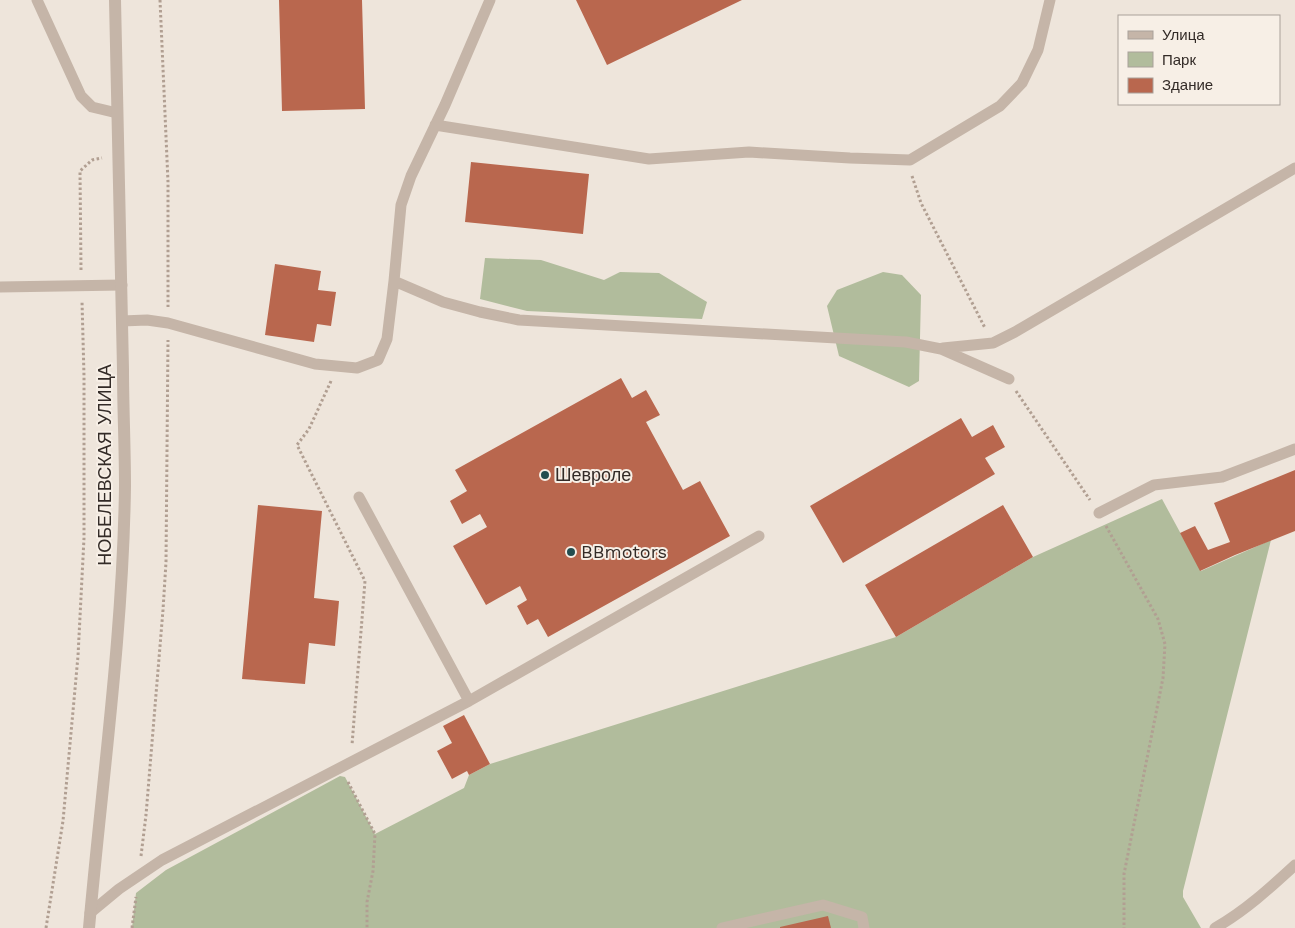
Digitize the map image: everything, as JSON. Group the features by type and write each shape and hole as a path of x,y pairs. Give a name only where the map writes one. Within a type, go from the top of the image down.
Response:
{"street":[{"name":"НОБЕЛЕВСКАЯ УЛИЦА","path":"89,928 122,576 125,486 115,0"}],"lane":[{"path":"37,0 80,96 92,107 117,113"},
{"path":"122,321 147,320 168,323 315,364 357,368 378,360 387,339 401,205 490,0"},
{"path":"435,124 649,159 749,152 910,160 1000,106 1022,83 1038,50 1050,0"},
{"path":"941,349 993,343 1295,168"},
{"path":"394,281 443,302 519,320 906,342 941,349 1009,379"},
{"path":"0,287 122,285"},
{"path":"1099,512 1154,486 1222,477 1295,449"},
{"path":"359,497 469,701"},
{"path":"90,913 119,889 162,860 469,701 760,536"},
{"path":"1215,928 1234,918 1295,865"},
{"path":"722,928 823,904 862,917 864,928"}],"path":[{"path":"132,928 146,816 166,562 168,480 168,182 160,0"},
{"path":"46,928 62,821 78,656 84,538 84,376 80,171 92,160 118,154"},
{"path":"910,160 913,179 921,203 993,343"},
{"path":"342,366 332,380 309,429 297,445 365,581 351,750 345,777 375,834 373,871 367,902 367,928"},
{"path":"1009,379 1099,512 1158,619 1165,644 1162,678 1124,874 1124,928"}],"green space":[{"path":"485,258 541,260 604,280 620,272 659,273 707,302 702,319 527,311 480,299"},
{"path":"883,272 902,275 921,295 919,381 909,387 839,356 827,306 837,290"},
{"path":"1162,499 1201,571 1271,540 1183,891 1183,897 1201,928 132,928 136,893 166,870 340,776 345,777 375,834 464,788 469,775 490,764 896,637 1033,557"}],"building":[{"path":"279,0 362,0 365,109 282,111"},
{"path":"576,0 742,0 607,65"},
{"path":"471,162 589,174 583,234 465,222"},
{"path":"275,264 321,271 318,290 336,292 331,326 317,324 314,342 265,335"},
{"path":"621,378 632,398 646,390 660,415 646,422 683,490 700,481 730,536 548,637 538,619 527,625 517,606 527,600 520,586 486,605 453,546 487,527 480,514 462,524 450,501 467,491 455,470"},
{"path":"961,418 972,437 993,425 1005,447 985,458 995,474 843,563 810,506"},
{"path":"1295,470 1295,531 1200,571 1180,533 1195,526 1208,550 1230,542 1214,503"},
{"path":"258,505 322,511 314,598 339,601 335,646 309,643 305,684 242,679"},
{"path":"1003,505 1033,557 896,637 865,585"},
{"path":"464,715 490,764 469,775 467,771 452,779 437,751 452,743 443,726"},
{"path":"828,916 831,928 780,928 780,927"}],"place":[{"name":"Шевроле","path":"545,475"},
{"name":"BBmotors","path":"571,552"}]}
